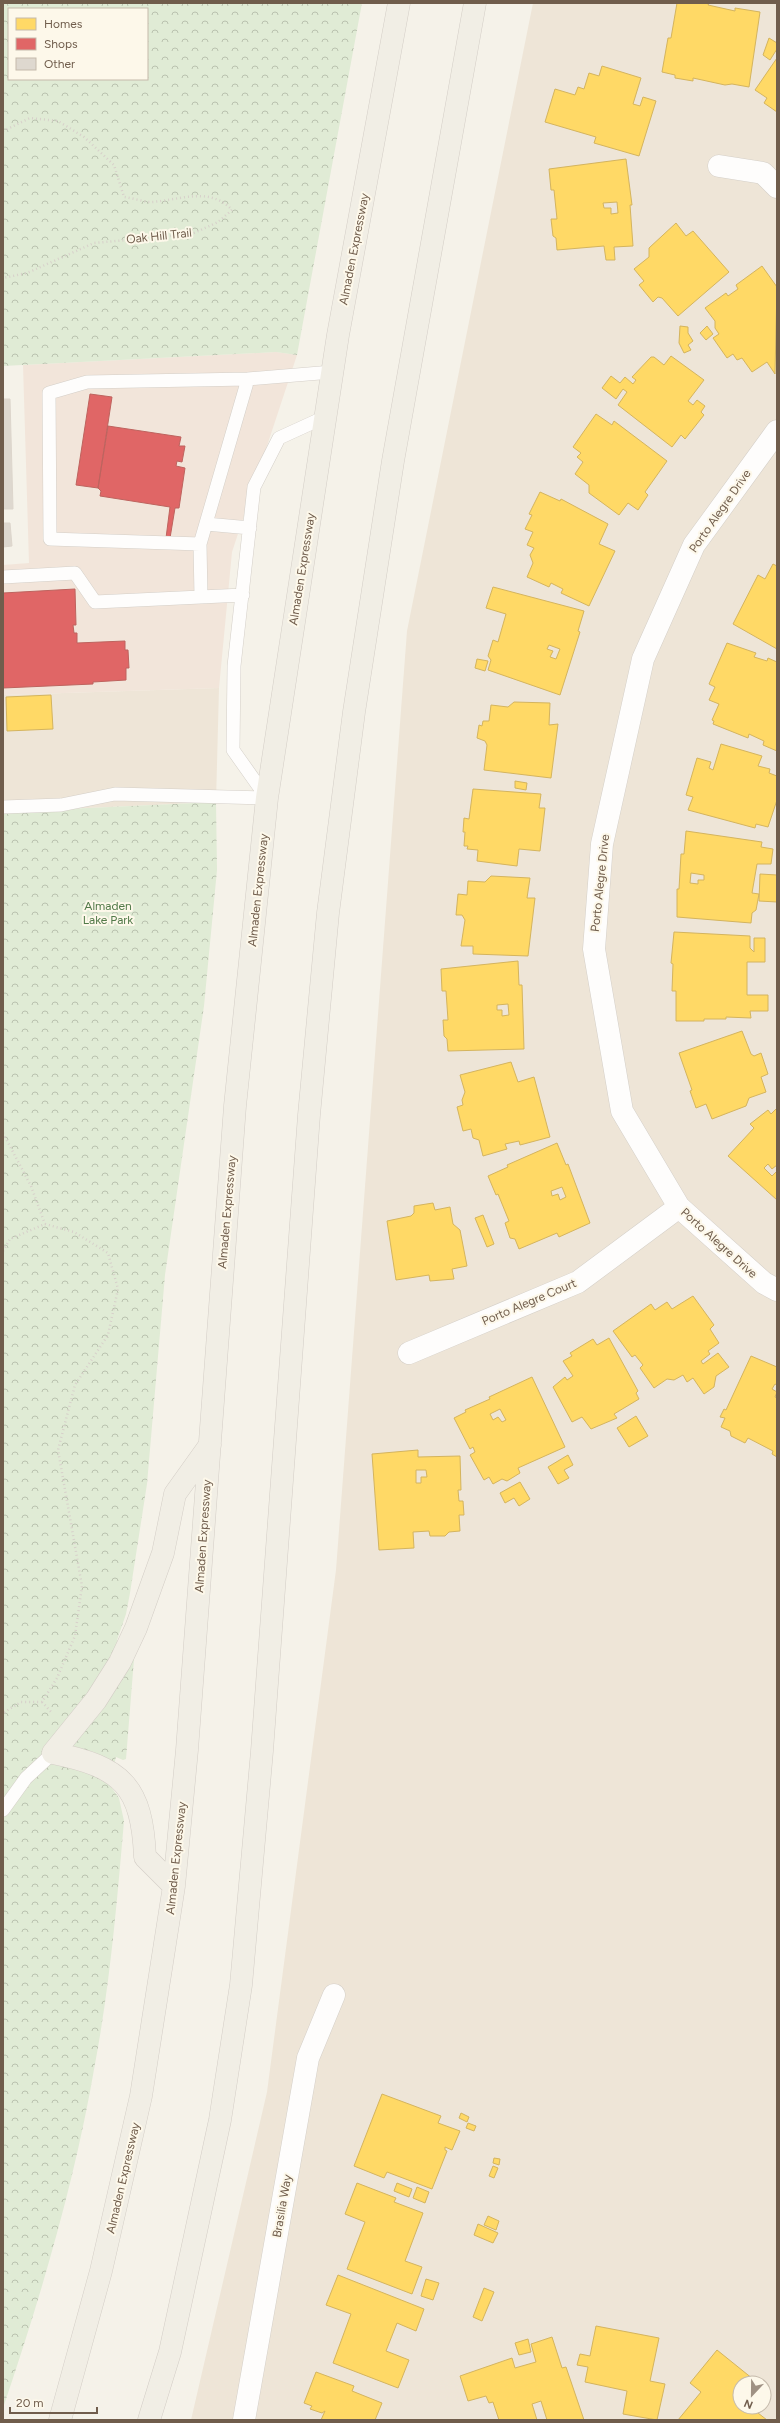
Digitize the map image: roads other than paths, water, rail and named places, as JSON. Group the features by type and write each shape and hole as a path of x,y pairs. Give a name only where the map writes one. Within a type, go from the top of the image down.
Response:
{"main road":[{"name":"Almaden Expressway","path":"60,2420 101,2271 141,2096 174,1886 189,1726 236,1106 267,798 332,372 399,3"},
{"path":"149,2420 170,2352 220,2120 241,1985 262,1751 309,1115 328,913 354,712 393,460 475,3"},
{"path":"174,1886 145,1857 142,1822 136,1802 127,1785 108,1769 76,1758 53,1753 96,1700 120,1662 139,1621 163,1553 175,1494 210,1444"}],"street":[{"path":"719,166 763,173 777,187"},
{"name":"Porto Alegre Drive","path":"777,431 694,545 643,659 602,844 594,949 622,1111 679,1207 764,1283 777,1290"},
{"name":"Porto Alegre Court","path":"409,1353 578,1282 679,1207"},
{"name":"Brasilia Way","path":"244,2420 308,2058 334,1995"}],"lane":[{"path":"200,544 50,539 49,393 87,382 248,379 332,372"},
{"path":"201,597 200,544 248,379"},
{"path":"267,798 233,750 234,666 254,487 279,438 325,417"},
{"path":"206,524 250,528"},
{"path":"3,577 75,573 95,602 242,595"},
{"path":"3,807 62,805 115,794 267,798"},
{"path":"3,1810 26,1778 53,1753"}],"park label":[{"name":"Almaden Lake Park","path":"108,913"}]}
